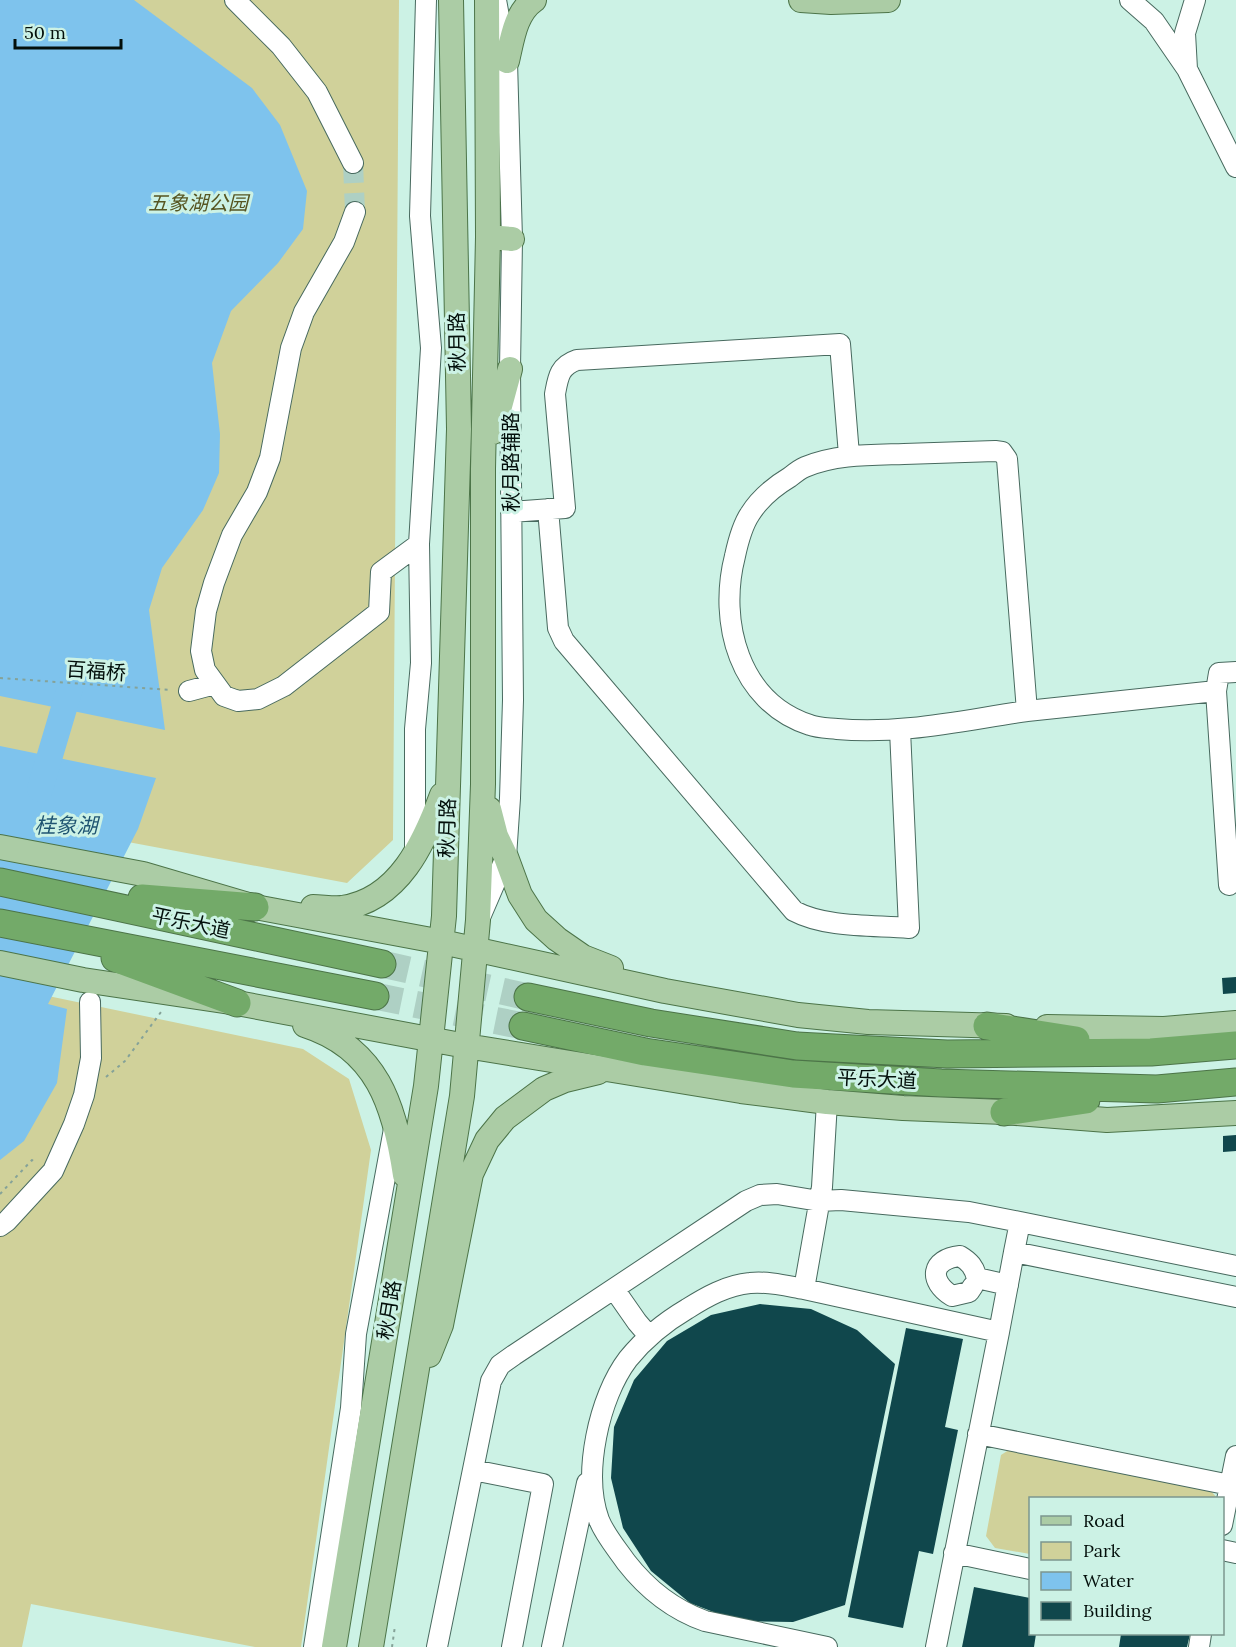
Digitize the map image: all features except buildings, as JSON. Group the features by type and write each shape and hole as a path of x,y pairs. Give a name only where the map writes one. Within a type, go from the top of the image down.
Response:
{"highway":[{"name":"平乐大道","path":"0,882 382,964"},
{"path":"38,890 255,907"},
{"name":"平乐大道","path":"0,922 375,996"},
{"path":"34,929 237,1003"},
{"name":"平乐大道","path":"528,997 651,1023 797,1046 947,1054 1151,1052 1236,1045"},
{"name":"平乐大道","path":"523,1026 645,1052 793,1074 941,1083 1157,1089 1236,1082"},
{"path":"987,1026 1151,1052"},
{"path":"1004,1112 1157,1089"}],"main road":[{"name":"秋月路","path":"334,1647 426,1086 444,916 459,429 451,0"},
{"name":"秋月路","path":"371,1647 462,1096 476,950 483,784 483,469 488,237 487,0"},
{"path":"507,61 516,26 527,4 534,0"},
{"path":"801,0 831,2 888,0"},
{"path":"488,237 512,239"},
{"path":"483,469 510,369"},
{"path":"255,907 342,908 371,898 384,890 399,877 415,856 432,821 448,776"},
{"path":"483,784 496,836 520,895 536,920 557,939 583,957 665,991"},
{"path":"0,847 143,874 255,907 442,942 665,991 798,1015 868,1022 987,1026 1164,1029 1236,1023"},
{"path":"0,963 87,991 237,1003 466,1046 741,1091 827,1102 1107,1120 1236,1113"},
{"path":"237,1003 326,1031 354,1050 370,1069 385,1095 395,1121 408,1197"},
{"path":"412,1396 441,1325 471,1174 487,1140 505,1118 544,1089 565,1080 607,1069"}],"street":[{"path":"235,0 281,46 317,92 353,163"},
{"path":"415,856 415,729 421,663 419,544 431,348 420,216 426,0"},
{"name":"秋月路辅路","path":"478,920 506,857 513,700 510,369 512,239 507,61 496,0"},
{"path":"1130,0 1154,21 1187,69 1236,167"},
{"path":"1187,69 1185,33 1195,0"},
{"path":"355,212 344,242 304,312 291,348 270,458 257,492 232,535 214,584 201,651 205,670 224,696 238,700 258,699 284,686 379,612 381,573 419,544"},
{"path":"511,512 565,508 555,394 558,377 567,363 577,360 840,344 849,455"},
{"path":"1027,711 1007,459 1002,452 849,455 805,467 777,485 750,514 740,537 729,585 730,619 735,648 744,671 764,697 790,717 812,726 851,730 900,730 1027,711 1216,691"},
{"path":"548,509 558,628 564,641 794,911 807,918 822,921 909,928 900,730"},
{"path":"1229,885 1216,691 1220,673 1236,672"},
{"path":"189,691 215,684"},
{"path":"0,1226 50,1174 74,1124 84,1095 91,1058 87,991"},
{"path":"804,1289 819,1201 827,1102"},
{"path":"314,1647 351,1408 356,1334 395,1121"},
{"path":"437,1647 491,1381 500,1365 746,1202 760,1195 777,1194 819,1201 841,1200 969,1212 1236,1266"},
{"path":"936,1647 1020,1222"},
{"path":"1014,1252 1236,1297"},
{"path":"974,1286 969,1292 952,1296 942,1290 937,1282 936,1272 948,1257 960,1256 970,1262 975,1270 976,1278 1008,1285"},
{"path":"826,1647 705,1621 687,1614 662,1598 636,1574 614,1545 600,1521 593,1500 593,1463 597,1431 614,1383 628,1360 649,1336 667,1321 721,1290 750,1283 776,1284 804,1289 999,1332"},
{"path":"614,1289 649,1336"},
{"path":"978,1434 1232,1491"},
{"path":"1224,1519 1232,1491 1236,1456"},
{"path":"552,1647 582,1504 593,1463"},
{"path":"473,1470 543,1484 512,1647"},
{"path":"954,1553 1029,1569"}],"path":[{"name":"百福桥","path":"0,678 189,691"},
{"path":"84,1095 125,1061 162,1012"},
{"path":"0,1194 32,1160 50,1174"}],"green space":[{"name":"五象湖公园","path":"0,0 399,0 393,840 347,883 0,818"},
{"path":"0,986 303,1049 349,1079 371,1150 301,1647 255,1647 31,1604 22,1647 0,1647"},
{"path":"1015,1446 1207,1486 1216,1497 1029,1497 1029,1554 995,1548 986,1536 1001,1455"}],"water":[{"path":"0,0 134,0 252,88 280,125 307,191 303,229 278,263 231,311 212,363 220,434 219,473 203,510 162,568 149,610 165,730 0,696"},
{"name":"桂象湖","path":"0,746 156,778 138,829 48,1004 67,1009 57,1083 24,1141 0,1160"}],"waterway":[{"path":"40,789 73,678"}],"tunnel":[{"path":"353,163 355,212"},
{"path":"382,964 528,997"},
{"path":"375,996 523,1026"}]}
